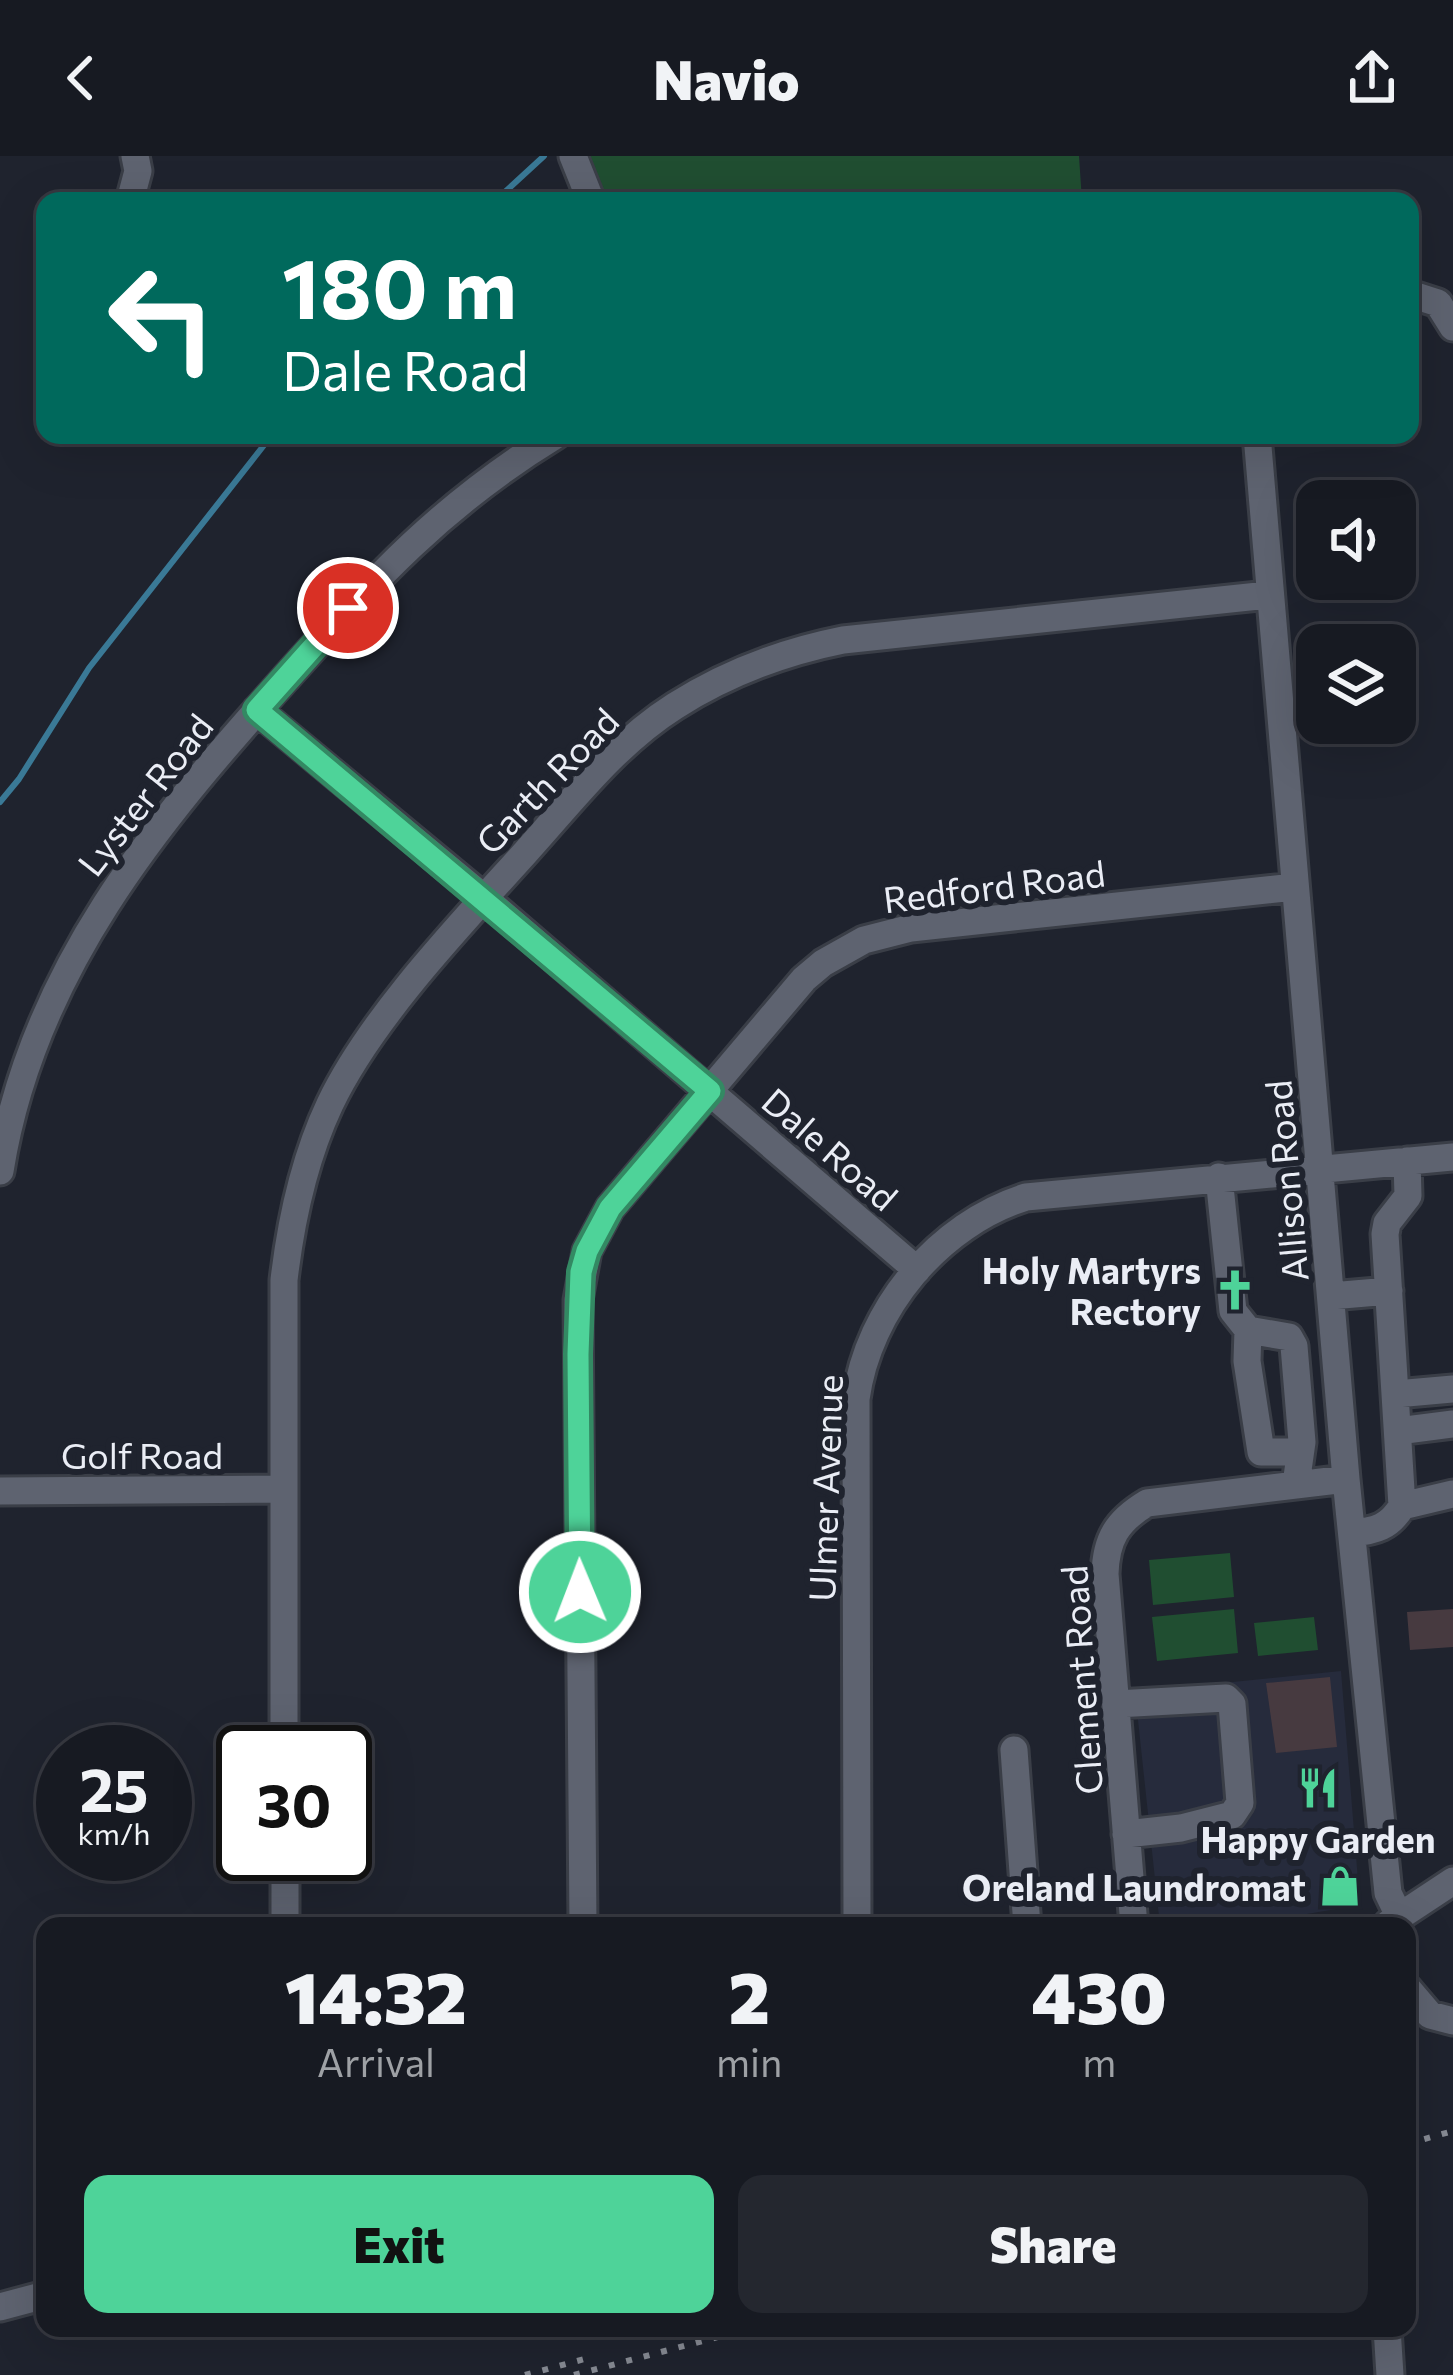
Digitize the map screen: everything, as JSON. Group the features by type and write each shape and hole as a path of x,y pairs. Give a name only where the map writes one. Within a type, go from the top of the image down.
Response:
{"street":[{"path":"132,192 135,156"},
{"path":"573,156 587,192"},
{"path":"1419,299 1445,315"},
{"name":"Lyster Road","path":"0,1171 16,1094 34,1041 92,922 138,853 257,710 404,548 475,490 543,444"},
{"name":"Allison Road","path":"1257,444 1346,1479 1391,1917"},
{"name":"Garth Road","path":"284,1725 284,1280 292,1224 328,1107 364,1043 484,898 610,758 673,708 744,669 806,647 843,640 1268,595"},
{"name":"Dale Road","path":"257,710 917,1270"},
{"name":"Redford Road","path":"583,1917 581,1272 610,1208 804,979 864,940 940,923 1294,887"},
{"name":"Ulmer Avenue","path":"857,1917 856,1399 870,1340 917,1270 973,1220 1026,1197 1453,1157"},
{"path":"1352,1533 1375,1531 1394,1520 1402,1506 1385,1234 1387,1223 1408,1196 1407,1161"},
{"path":"1220,1177 1233,1311 1248,1330 1292,1341 1334,1328"},
{"path":"1331,1296 1389,1291"},
{"path":"1248,1330 1246,1361 1261,1452 1298,1452"},
{"path":"1292,1341 1302,1442 1296,1484"},
{"path":"1396,1394 1453,1389"},
{"path":"1398,1431 1453,1424"},
{"name":"Clement Road","path":"1133,1917 1106,1574 1106,1550 1118,1525 1147,1502 1346,1479"},
{"name":"Golf Road","path":"0,1490 284,1489"},
{"path":"1402,1506 1453,1494"},
{"path":"1116,1704 1226,1698 1232,1705 1239,1784 1240,1809 1232,1815 1181,1828 1126,1834"},
{"path":"1014,1750 1026,1917"},
{"path":"285,1881 285,1917"},
{"path":"1399,1917 1453,1881"},
{"path":"1416,1998 1430,2014 1453,2021"},
{"path":"0,2307 36,2297"},
{"path":"1388,2337 1390,2375"}],"shaded area":[{"path":"1341,1671 1360,1905 1289,1917 1159,1917 1135,1692"}],"green space":[{"path":"589,156 1079,156 1081,192 603,192"},
{"path":"1230,1553 1234,1597 1153,1605 1149,1560"},
{"path":"1234,1609 1238,1653 1157,1661 1152,1617"},
{"path":"1314,1617 1318,1650 1258,1656 1254,1623"}],"building":[{"path":"1453,1609 1453,1647 1410,1650 1407,1612"},
{"path":"1330,1677 1337,1747 1276,1753 1266,1683"}],"waterway":[{"path":"505,192 544,156"},
{"path":"0,802 89,668 265,444"}],"railway":[{"path":"1416,2141 1453,2131"},
{"path":"574,2375 718,2337"},
{"path":"525,2375 592,2357"}],"place":[{"name":"Holy Martyrs Rectory","path":"1235,1290"},
{"name":"Happy Garden","path":"1318,1788"},
{"name":"Oreland Laundromat","path":"1340,1886"}],"route":[{"path":"348,608 257,710 710,1091 610,1208 581,1272 580,1592"}]}
